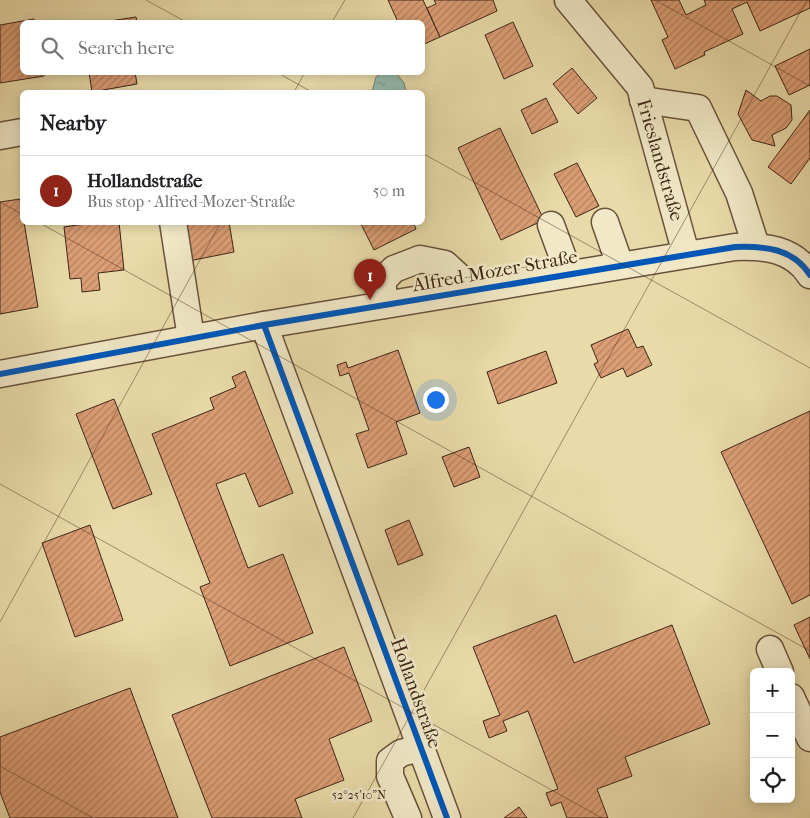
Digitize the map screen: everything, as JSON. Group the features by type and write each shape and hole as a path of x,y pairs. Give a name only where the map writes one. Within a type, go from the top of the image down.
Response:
{"street":[{"name":"Frieslandstraße","path":"568,0 640,87 686,254"},
{"path":"643,100 698,108 739,193 756,246"},
{"path":"0,136 20,132"},
{"path":"605,222 620,265"},
{"path":"173,225 192,338"},
{"path":"551,225 569,274"},
{"name":"Alfred-Mozer-Straße","path":"0,374 264,325 735,247 756,246 779,250 795,259 810,275"},
{"path":"383,305 383,280 394,269 420,259 446,264 458,276 468,291"},
{"name":"Hollandstraße","path":"264,325 420,748 437,815"},
{"path":"795,705 810,738"},
{"path":"408,818 390,776 390,761 401,753 420,748"}],"water":[{"path":"380,75 398,75 404,83 406,90 373,90 376,77"}],"building":[{"path":"388,0 423,0 440,37 425,44 425,20 397,20"},
{"path":"434,0 493,0 497,11 440,37 427,8 436,4"},
{"path":"651,0 679,0 686,15 706,5 704,0 810,0 810,8 760,31 747,2 732,9 743,34 704,52 705,55 675,69 662,40 668,37"},
{"path":"136,17 137,20 116,20"},
{"path":"20,21 20,75 44,76 0,83 0,25"},
{"path":"513,22 533,66 504,79 485,35"},
{"path":"810,49 810,85 789,95 775,66"},
{"path":"572,68 597,98 578,114 553,84"},
{"path":"89,75 136,75 137,84 103,90 92,90"},
{"path":"746,90 761,101 770,96 777,96 791,105 792,120 786,128 772,135 775,146 752,140 738,114"},
{"path":"546,98 558,122 532,134 521,110"},
{"path":"810,110 810,158 791,184 768,167"},
{"path":"500,128 544,220 501,240 458,148"},
{"path":"577,163 599,206 576,217 554,174"},
{"path":"20,199 20,225 24,225 38,307 0,314 0,202"},
{"path":"119,225 124,270 98,273 100,290 82,292 81,278 70,279 64,227"},
{"path":"183,225 230,225 234,252 189,261"},
{"path":"362,225 414,225 416,229 374,250"},
{"path":"628,329 637,348 643,346 652,365 627,377 623,368 601,378 594,364 598,362 591,345"},
{"path":"398,350 420,413 396,422 407,454 368,468 356,434 369,430 349,373 340,376 337,365 346,362 348,368"},
{"path":"546,351 557,383 498,404 487,372"},
{"path":"245,371 293,493 259,507 245,473 216,484 248,568 283,554 313,633 230,666 200,587 210,583 152,434 214,409 210,398 236,387 232,377"},
{"path":"114,399 152,494 113,509 76,414"},
{"path":"810,411 810,595 792,604 721,452"},
{"path":"469,447 480,477 454,487 442,457"},
{"path":"409,520 423,555 398,565 385,530"},
{"path":"90,525 123,620 75,637 42,543"},
{"path":"556,615 574,663 672,625 710,724 625,757 632,776 597,789 608,818 567,818 561,802 551,806 546,793 558,789 528,711 503,721 507,731 489,738 483,721 500,715 473,647"},
{"path":"810,617 810,659 794,625"},
{"path":"344,647 372,721 329,739 344,780 295,799 302,818 212,818 172,715"},
{"path":"130,688 178,818 10,818 0,792 0,737"},
{"path":"519,807 527,818 504,818"}],"cycle path":[{"path":"0,374 264,325 735,247 767,248 786,254 795,259 810,275"},
{"path":"264,325 447,818"}],"place":[{"name":"Hollandstraße","path":"370,300"}]}
